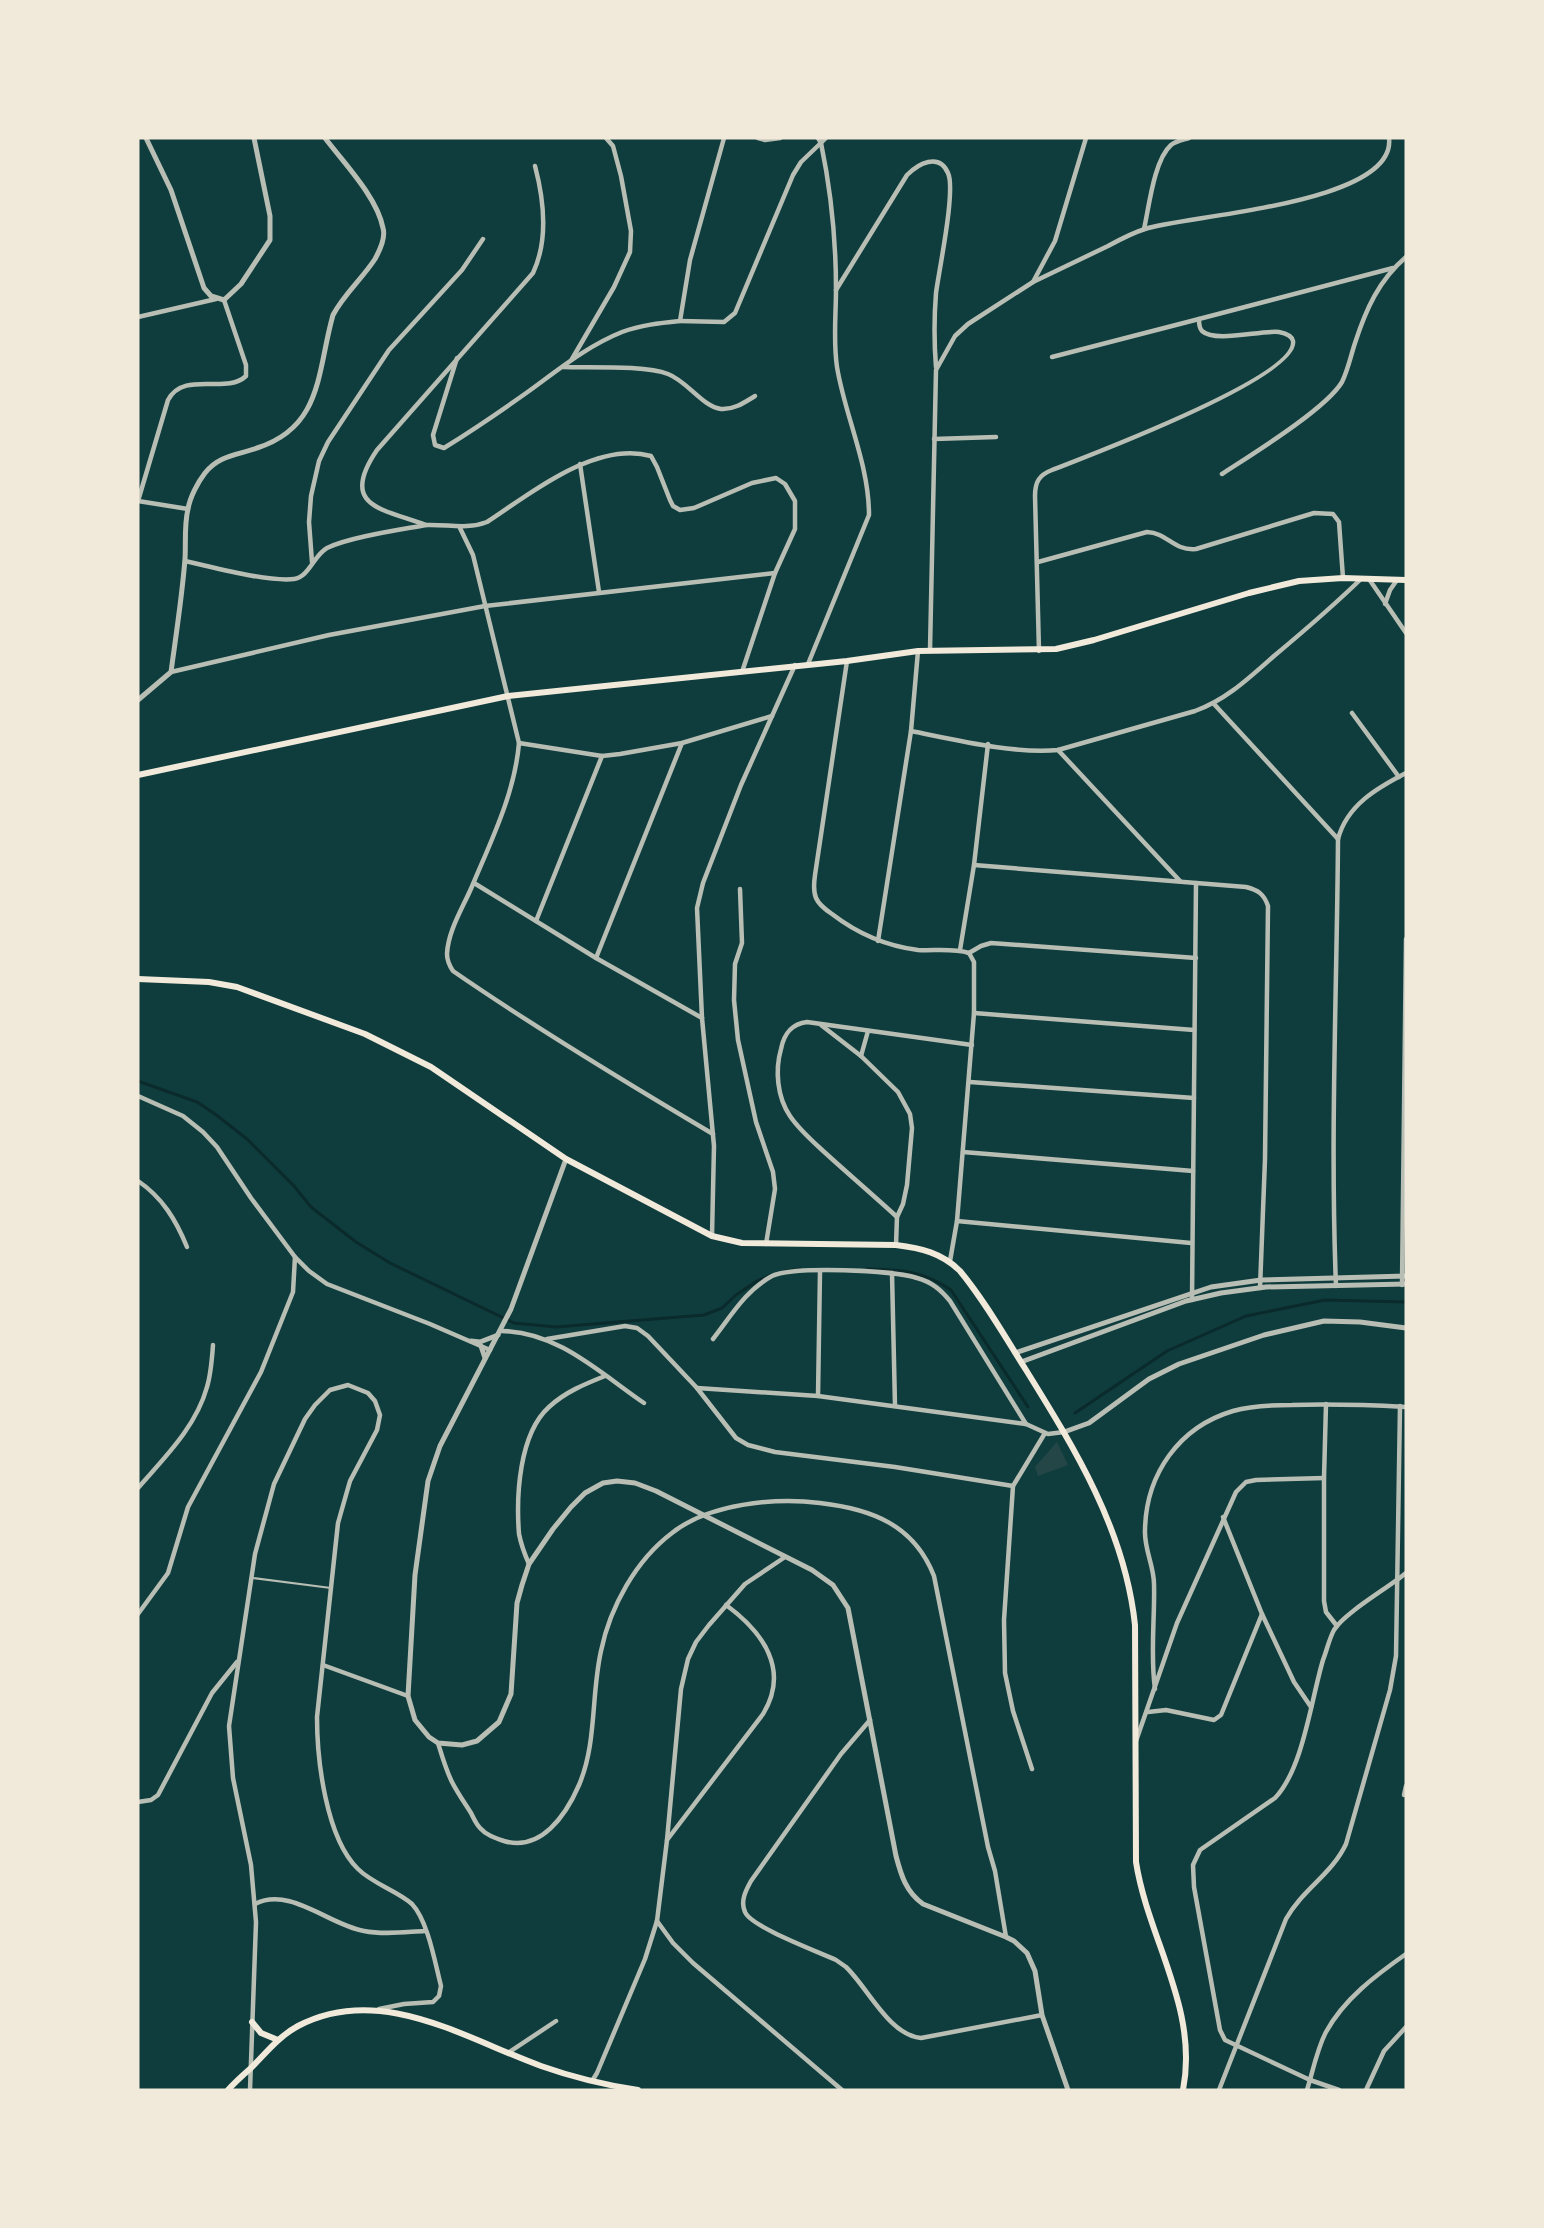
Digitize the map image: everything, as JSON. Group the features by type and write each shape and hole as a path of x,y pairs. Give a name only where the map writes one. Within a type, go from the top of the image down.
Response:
{"main road":[{"path":"138,775 508,696 847,661 918,651 1039,651 1066,648 1299,581 1343,578 1406,580"},
{"path":"138,979 210,982 237,987 365,1034 431,1067 566,1159 712,1236 742,1243 896,1245 918,1248 950,1261 969,1281 1064,1432 1096,1493 1114,1536 1130,1589 1135,1624 1136,1862 1143,1896 1173,1977 1183,2019 1186,2066 1183,2090"},
{"path":"228,2090 278,2040 298,2026 327,2015 379,2009 405,2013 542,2067 592,2081 638,2090"},
{"path":"252,2022 261,2033 278,2040"}],"street":[{"path":"224,300 241,284 270,240 270,216 254,138"},
{"path":"171,672 188,509 194,492 216,461 232,454 270,444 287,435 302,420 312,399 333,315 339,304 372,264 382,245 384,229 372,201 326,138"},
{"path":"572,359 614,287 630,252 631,231 621,176 613,146 606,138"},
{"path":"680,321 690,260 724,138"},
{"path":"758,138 765,140 780,138"},
{"path":"457,358 433,435 435,446 444,448 490,419 572,359 620,333 639,327 680,321 724,322 735,313 793,175 819,140 826,138"},
{"path":"1033,282 1046,261 1059,230 1086,138"},
{"path":"1144,229 1162,160 1169,147 1175,142 1189,138"},
{"path":"936,370 951,342 968,324 1033,282 1144,229 1298,201 1345,187 1380,162 1386,154 1389,138"},
{"path":"138,140 147,139 171,190 204,288 216,299"},
{"path":"808,664 869,514 864,472 837,365 833,329 836,290 835,240 830,190 819,140"},
{"path":"836,290 907,175 923,162 933,161 941,165 948,173 950,196 936,294 934,332 936,370 930,650"},
{"path":"535,166 542,217 539,260 533,273 377,450 363,474 364,496 371,505 383,512 426,525 460,528 487,522 580,464 620,454 642,453 651,456 673,506 686,511 752,483 769,479 782,481 795,501 795,529 775,573 742,672"},
{"path":"312,562 309,522 311,496 319,461 328,442 389,350 462,270 483,239"},
{"path":"1222,474 1293,425 1336,390 1345,376 1367,309 1393,268 1406,257"},
{"path":"1053,357 1393,268"},
{"path":"138,316 216,299 224,300"},
{"path":"188,509 138,501 168,400 173,392 183,386 239,382 246,376 246,365 224,300"},
{"path":"1039,651 1035,485 1045,473 1147,433 1224,396 1275,366 1286,358 1292,349 1291,336 1284,333 1216,336 1203,332 1199,327 1198,319"},
{"path":"562,367 664,373 683,382 707,402 720,409 737,406 755,396"},
{"path":"934,439 996,437"},
{"path":"580,464 599,592"},
{"path":"1038,562 1147,532 1159,534 1179,548 1196,549 1299,517 1329,512 1339,522 1343,578"},
{"path":"184,561 286,579 298,578 322,552 339,544 426,525"},
{"path":"460,528 473,555 519,743 512,786 452,933 447,950 448,960 453,971 648,1096 713,1134"},
{"path":"138,700 171,672 329,635 485,606 775,573"},
{"path":"911,731 1036,751 1058,750 1214,704 1241,685 1323,615 1361,579"},
{"path":"1369,579 1406,633"},
{"path":"1385,604 1396,580"},
{"path":"878,941 911,731 918,651"},
{"path":"847,661 815,875 815,897 820,904 861,933 878,941 916,950 960,950 969,953 974,962 970,1082 957,1221 950,1261"},
{"path":"712,1236 713,1134 697,940 699,897 741,785 795,665"},
{"path":"1214,704 1338,839"},
{"path":"1352,713 1399,777"},
{"path":"519,743 602,756 682,743 772,716"},
{"path":"596,958 682,743"},
{"path":"960,950 974,865 988,744"},
{"path":"1058,750 1180,881"},
{"path":"536,921 602,756"},
{"path":"1336,1286 1334,1089 1338,839 1344,823 1357,805 1372,792 1406,773"},
{"path":"974,865 1246,887 1254,889 1265,897 1268,906 1265,1159 1260,1288"},
{"path":"474,883 596,958 702,1018"},
{"path":"1192,1300 1196,883"},
{"path":"740,889 742,943 735,964 734,1000 738,1040 756,1122 773,1172 775,1189 766,1244"},
{"path":"1021,1362 1192,1300 1221,1293 1260,1288 1404,1285 1406,939"},
{"path":"969,953 991,943 1196,958"},
{"path":"974,1013 1194,1030"},
{"path":"897,1217 801,1129 789,1115 778,1083 778,1062 786,1034 793,1026 807,1022 972,1045"},
{"path":"819,1023 861,1056 897,1092 910,1114 912,1128 907,1185 903,1204 897,1217 896,1245"},
{"path":"861,1056 868,1030"},
{"path":"970,1082 1194,1098"},
{"path":"138,1095 183,1116 203,1132 217,1147 295,1257 309,1271 327,1284 490,1350"},
{"path":"963,1152 1192,1171"},
{"path":"566,1159 511,1309 440,1446 428,1481 415,1575 408,1696 415,1720 429,1737 438,1743 462,1745 477,1741 499,1722 511,1694 517,1604 529,1564 571,1507 585,1492 603,1483 617,1481 635,1483 707,1515 812,1570 828,1581 848,1608 896,1856 903,1879 909,1891 923,1904 1006,1937 1027,1953 1035,1971 1042,2015 1068,2090"},
{"path":"138,1181 150,1189 165,1205 187,1247"},
{"path":"957,1221 1191,1243"},
{"path":"138,1614 168,1574 188,1508 261,1372 293,1292 295,1257"},
{"path":"818,1396 820,1271"},
{"path":"713,1339 743,1299 762,1282 776,1274 820,1271 892,1273 919,1278 940,1290 950,1301 1026,1424"},
{"path":"892,1273 895,1406"},
{"path":"1015,1353 1192,1292 1234,1283 1404,1276"},
{"path":"697,1388 818,1396 1026,1424 1052,1434 1089,1423 1149,1379 1179,1364 1264,1335 1324,1321 1360,1322 1406,1328"},
{"path":"547,1339 625,1326 637,1328 648,1336 697,1388 736,1438 748,1445 775,1452 895,1467 1013,1486"},
{"path":"471,1341 484,1341 501,1331 516,1331 547,1339 585,1361 644,1404"},
{"path":"138,1488 174,1447 201,1403 207,1388 213,1345"},
{"path":"481,1346 485,1360"},
{"path":"529,1564 519,1535 519,1510 521,1478 529,1436 542,1414 560,1398 576,1388 605,1376"},
{"path":"250,2090 255,1904 252,1864 233,1778 228,1726 251,1578 262,1521 274,1484 305,1419 322,1396 337,1387 348,1385 368,1393 375,1401 380,1415 377,1430 355,1470 338,1523 317,1717 320,1769 336,1834 347,1856 357,1869 372,1881 411,1904 422,1920 441,1986 439,1996 433,2002 379,2009"},
{"path":"1326,1404 1323,1478 1324,1601 1329,1617 1337,1626"},
{"path":"1155,1689 1152,1657 1154,1585 1145,1530 1151,1493 1160,1467 1178,1442 1193,1430 1234,1411 1272,1406 1326,1404 1406,1407"},
{"path":"1218,2090 1294,1904 1334,1863 1346,1844 1394,1673 1398,1580 1400,1406"},
{"path":"1032,1769 1013,1711 1005,1673 1004,1620 1013,1486 1045,1433"},
{"path":"1135,1744 1177,1623 1236,1492 1246,1482 1267,1479 1323,1478"},
{"path":"438,1743 451,1781 480,1828 493,1838 515,1844 531,1841 549,1831 563,1816 584,1773 590,1743 600,1652 606,1629 619,1600 639,1569 662,1541 695,1519 745,1504 807,1501 839,1505 876,1516 901,1529 923,1552 934,1576 988,1847 995,1870 1006,1937"},
{"path":"1223,1517 1262,1614 1294,1682 1311,1707"},
{"path":"592,2081 645,1959 657,1921 683,1672 696,1642 726,1605 745,1584 785,1557"},
{"path":"1339,2090 1310,2080 1225,2040 1220,2030 1194,1887 1193,1865 1200,1850 1282,1791 1289,1778 1331,1636 1337,1626 1406,1573"},
{"path":"667,1840 763,1714 773,1693 774,1672 763,1642 753,1628 726,1605"},
{"path":"1148,1712 1166,1710 1214,1720 1221,1716 1262,1614"},
{"path":"138,1802 151,1800 158,1795 212,1694 239,1660"},
{"path":"323,1665 408,1696"},
{"path":"870,1720 841,1754 752,1881 743,1900 744,1911 750,1919 763,1928 836,1960 846,1967 898,2029 914,2037 921,2038 1042,2015"},
{"path":"1404,1796 1406,1786"},
{"path":"255,1904 265,1899 291,1902 344,1926 365,1931 390,1933 425,1930"},
{"path":"657,1921 693,1963 842,2090"},
{"path":"1307,2090 1325,2034 1336,2015 1361,1988 1406,1954"},
{"path":"508,2053 556,2021"},
{"path":"1366,2090 1384,2051 1406,2027"}],"lane":[{"path":"251,1578 331,1588"}],"shaded area":[{"path":"1057,1442 1068,1465 1038,1476 1035,1467"}],"waterway":[{"path":"138,1081 197,1102 215,1114 247,1139 294,1186 311,1207 356,1242 390,1263 514,1323 556,1327 704,1315 722,1308 736,1295 771,1275"},
{"path":"786,1271 800,1269"},
{"path":"867,1269 911,1272 930,1278 951,1290 1028,1407"},
{"path":"1075,1413 1167,1351 1246,1316 1325,1300 1406,1302"}]}
